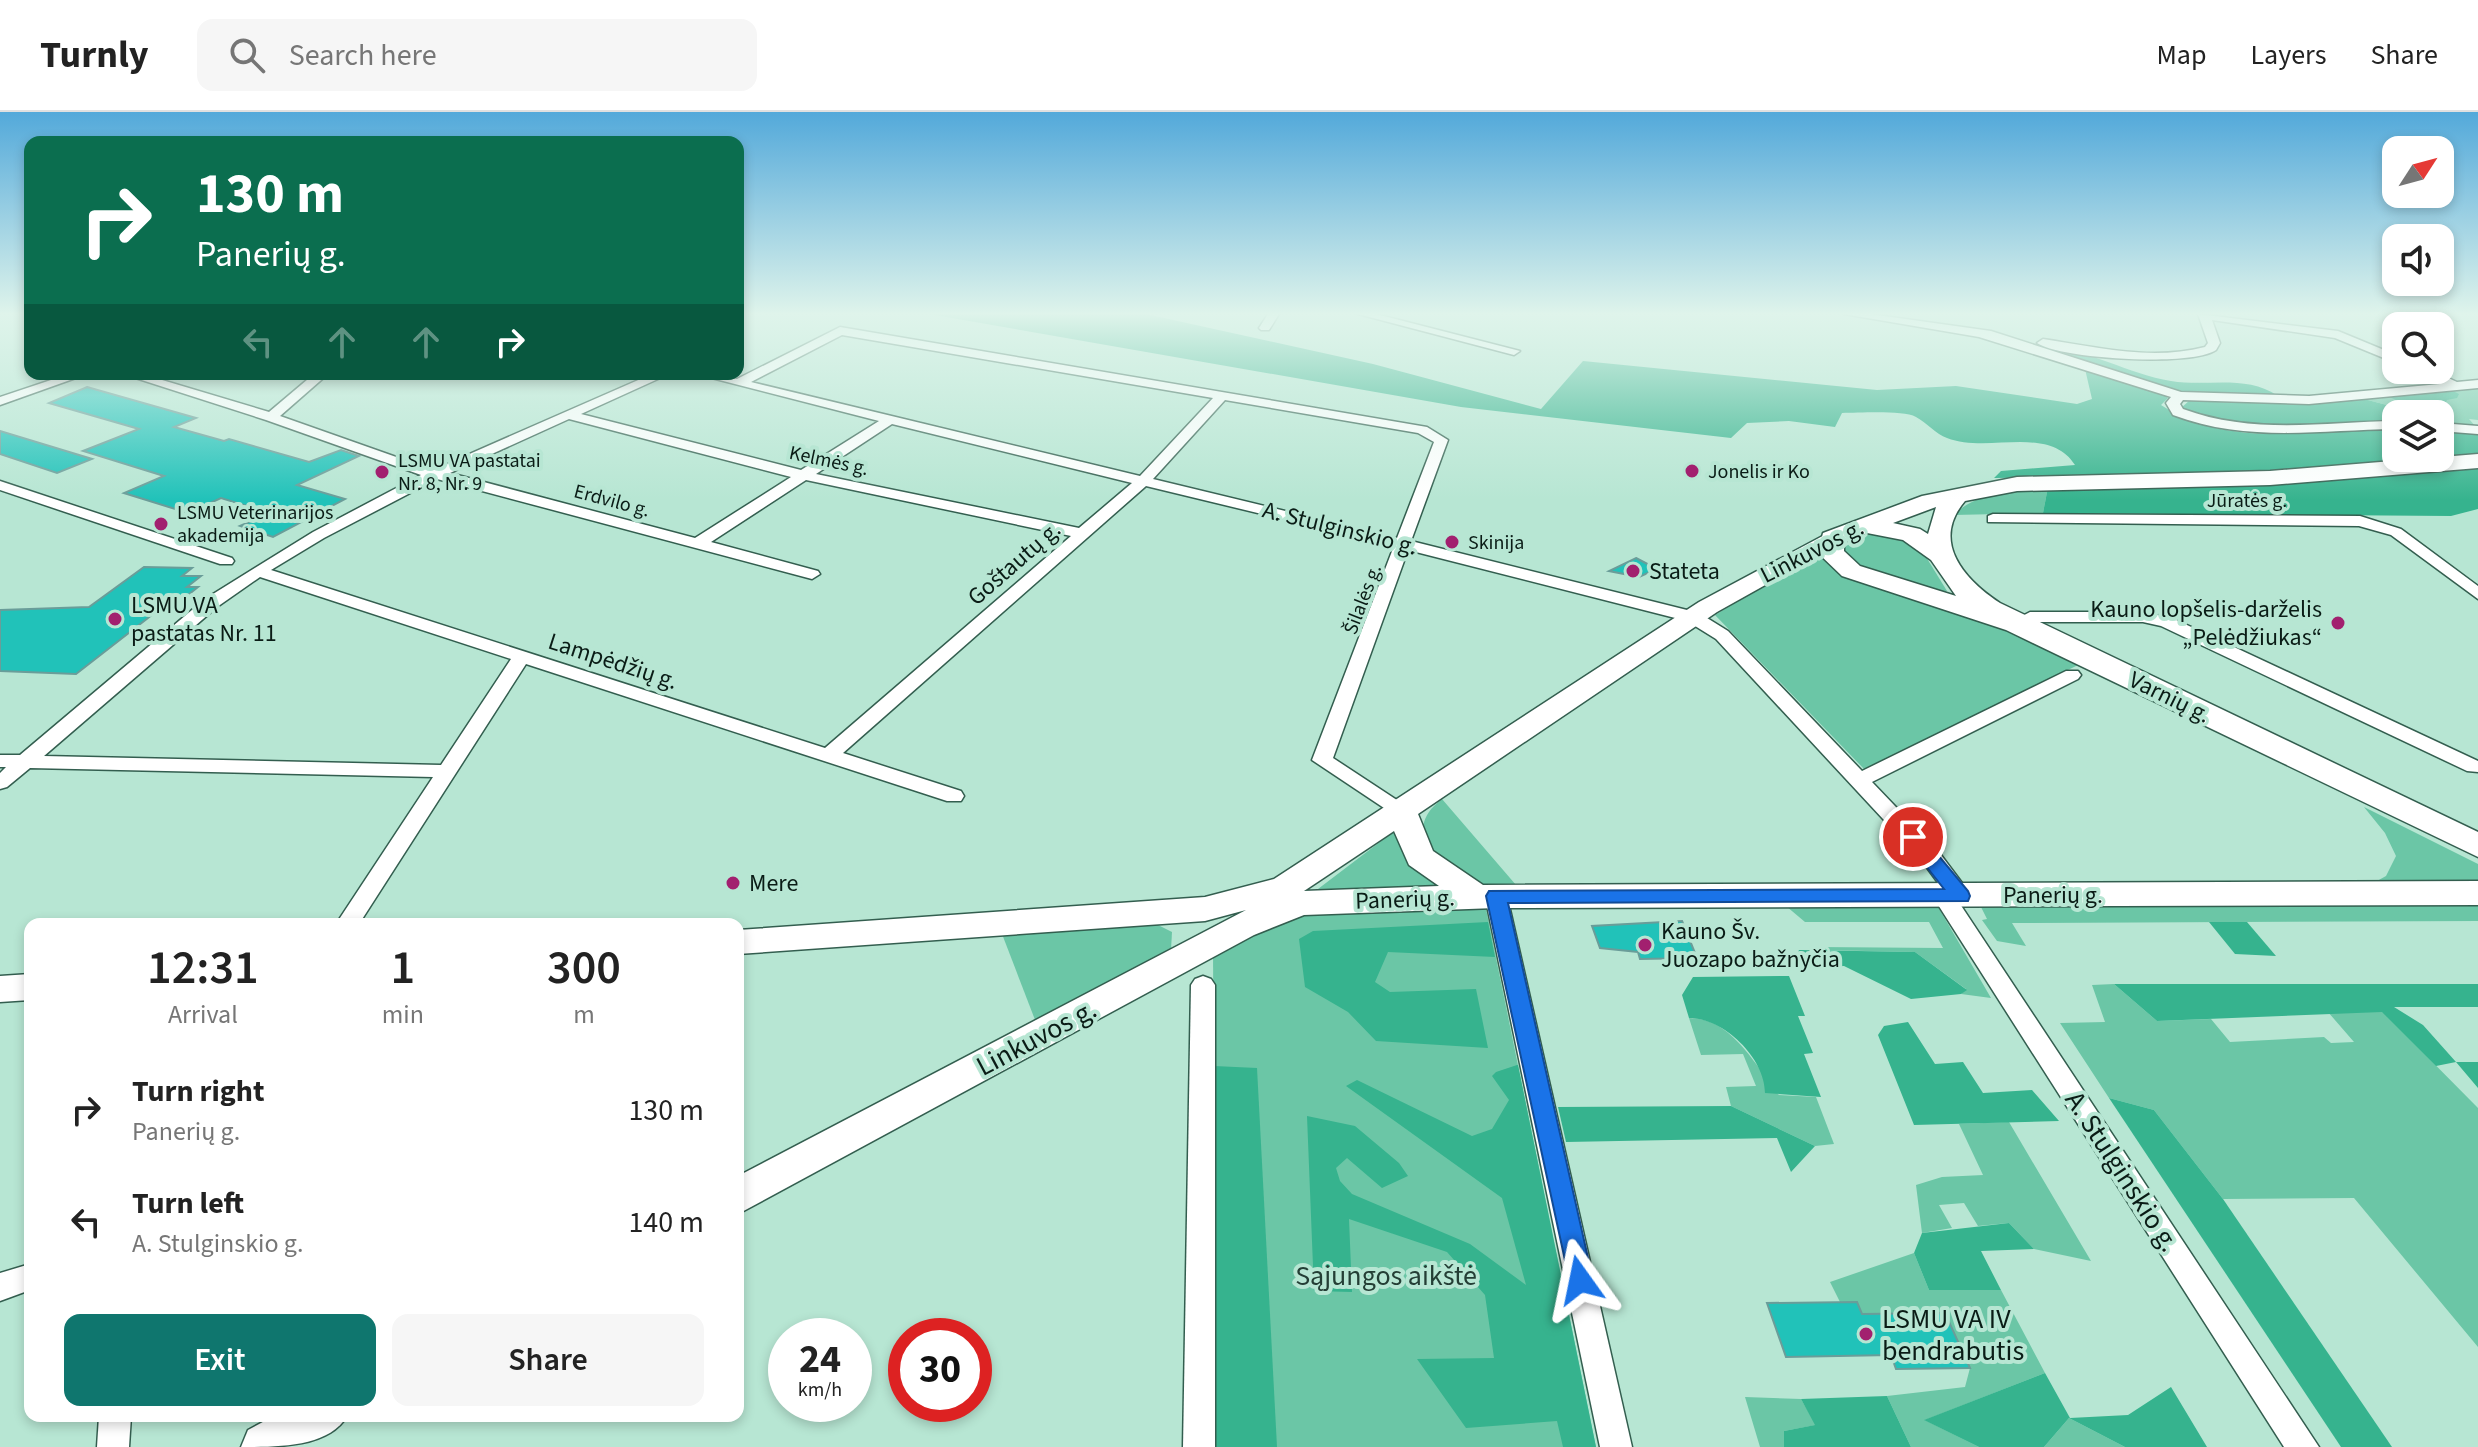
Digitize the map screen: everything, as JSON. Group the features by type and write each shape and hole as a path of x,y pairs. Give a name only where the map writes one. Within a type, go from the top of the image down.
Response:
{"main road":[{"name":"Linkuvos g.","path":"1832,538 1915,505 2017,484 2270,478 2478,461"},
{"path":"1939,554 1941,521 1959,494"},
{"path":"1861,524 1911,534 1939,554"},
{"path":"1832,538 1831,553 1844,567 2016,624"},
{"name":"Varnių g.","path":"1939,554 1954,581 2016,624 2478,846"},
{"path":"1921,594 1951,595 1956,589 1954,581"}],"street":[{"name":"Šilalės g.","path":"739,383 752,376"},
{"name":"Šilalės g.","path":"1106,376 1422,430 1441,440 1322,760 1402,813"},
{"path":"2117,376 2180,396 2309,400 2478,384"},
{"path":"0,401 63,380"},
{"name":"Erdvilo g.","path":"149,380 271,417 431,474 456,478 812,574"},
{"path":"271,417 315,380"},
{"path":"0,783 21,761 211,603 257,571 431,474 649,380"},
{"name":"A. Stulginskio g.","path":"727,380 1693,617 1722,635 1930,856 1952,896 2303,1447"},
{"path":"2451,384 2455,386"},
{"name":"Goštautų g.","path":"828,756 1144,480 1222,396"},
{"path":"2180,396 2173,403 2178,412 2219,427 2271,430 2382,426"},
{"name":"Kelmės g.","path":"568,415 802,475 1084,534"},
{"path":"698,543 891,419"},
{"path":"2454,428 2478,430"},
{"path":"0,485 226,561"},
{"name":"Jūratės g.","path":"1993,519 2360,521 2396,532 2478,594"},
{"name":"Linkuvos g.","path":"1161,913 1235,904 1285,888 1693,617 1775,567 1832,538"},
{"name":"Lampėdžių g.","path":"257,571 954,796"},
{"path":"2016,624 2030,617 2143,617 2166,622 2474,767"},
{"path":"351,918 521,657"},
{"path":"1860,780 2072,675"},
{"path":"0,761 449,771"},
{"path":"1402,813 1420,857 1486,896 1616,1447"},
{"name":"Panerių g.","path":"1341,901 1486,896 2478,893"},
{"name":"Linkuvos g.","path":"744,1193 1271,912 1304,903 1341,901"},
{"path":"744,942 1161,913 1180,931 1179,960"},
{"path":"1199,1447 1203,985"},
{"path":"0,989 24,987"},
{"path":"0,1287 24,1279"},
{"path":"113,1447 115,1422"},
{"path":"265,1447 312,1422"}],"green space":[{"path":"1285,376 1419,376 1541,409 1570,376 1738,376 1877,390 1956,386 2077,404 2092,399 2087,376 2108,376 2159,392 2168,398 2161,405 2189,419 2218,428 2276,434 2382,429 2382,465 2270,474 1994,478 2001,471 2075,465 2064,453 2050,446 2017,442 1963,442 1943,436 1916,417 1881,412 1842,413 1835,427 1789,421 1747,423 1731,438 1461,407"},
{"path":"2130,376 2240,383 2266,389 2278,396 2184,393"},
{"path":"2478,387 2478,420 2469,419 2476,427 2454,425 2454,400 2446,400 2451,390"},
{"path":"2451,390 2459,394 2457,398 2447,400 2396,400 2388,396"},
{"path":"2388,396 2402,400 2382,400 2382,404 2364,399"},
{"path":"2364,399 2382,404 2382,423 2241,428 2213,423 2181,408 2190,400 2328,403"},
{"path":"2454,431 2478,432 2478,457 2454,459"},
{"path":"2478,465 2478,509 2451,516 2043,513 2048,487 2382,470 2454,472 2454,466"},
{"path":"2048,487 2043,513 1953,515 1986,496"},
{"path":"1870,534 1894,534 1923,552 1947,591 1939,593 1851,564 1842,548"},
{"path":"1818,552 1838,571 2000,625 2078,665 1865,770 1715,615"},
{"path":"1442,799 1516,885 1478,885 1439,860 1424,837 1424,825 1429,812"},
{"path":"2364,807 2478,864 2478,881 2377,881 2386,876 2396,856 2385,833"},
{"path":"1393,832 1408,860 1447,889 1318,889"},
{"name":"Sąjungos aikštė","path":"1485,904 1596,1447 1216,1447 1213,951 1294,915"},
{"path":"1937,905 1991,998 1961,994 1966,989 1915,952 1816,950 1816,947 1943,948 1929,922 1805,922 1786,906"},
{"path":"1980,905 2478,905 2478,921 2012,923 2026,946 1997,941 1982,920 1987,919"},
{"path":"1488,922 1495,957 1388,952 1375,982 1390,992 1476,989 1488,1048 1376,1041 1348,1012 1305,987 1299,939 1313,931"},
{"path":"2209,922 2247,922 2276,956 2235,954"},
{"path":"1154,923 1172,932 1171,950 1037,1025 1002,934"},
{"path":"1799,950 1915,952 1967,990 1961,994 1911,999 1844,966 1806,968 1795,958"},
{"path":"1789,976 1805,1016 1798,1016 1813,1053 1804,1054 1821,1097 1765,1093 1758,1067 1740,1042 1716,1025 1689,1018 1682,995 1693,977"},
{"path":"2114,984 2157,1021 2211,1019 2230,1042 2324,1037 2331,1043 2354,1042 2328,1012 2383,1012 2478,1108 2478,1347 2354,1198 2223,1199 2154,1110 2109,1098 2060,1023 2105,1022 2092,985"},
{"path":"2114,984 2478,984 2478,1007 2394,1007 2423,1025 2456,1062 2436,1066 2382,1012 2157,1021"},
{"path":"1689,1018 1704,1020 1730,1034 1779,1095 1816,1097 1834,1144 1815,1146 1731,1106 1726,1087 1756,1086 1743,1054 1701,1055"},
{"path":"1908,1022 1935,1064 1963,1062 1983,1093 2032,1090 2059,1121 1914,1125 1878,1035 1884,1026"},
{"path":"2456,1062 2478,1062 2478,1088"},
{"path":"1518,1065 1596,1447 1563,1447 1557,1421 1466,1428 1417,1359 1494,1358 1485,1295 1447,1252 1349,1219 1352,1292 1314,1291 1307,1116 1355,1126 1399,1163 1408,1176 1382,1188 1347,1158 1336,1168 1340,1181 1352,1194 1470,1244 1526,1285 1502,1198 1346,1086 1357,1080 1472,1136 1492,1129 1509,1100 1492,1076"},
{"path":"1214,1066 1257,1068 1277,1447 1216,1447"},
{"path":"2109,1098 2154,1110 2223,1199 2392,1447 2341,1447"},
{"path":"1731,1106 1815,1146 1791,1172 1777,1138 1566,1142 1558,1107"},
{"path":"2009,1122 2091,1261 2034,1249 2009,1223 1978,1226 1964,1203 1939,1205 1952,1228 1922,1233 1916,1185 1942,1177 1983,1175 1959,1124"},
{"path":"2009,1223 2034,1249 1981,1251 2001,1290 1929,1290 1914,1253 1922,1233"},
{"path":"1914,1253 1929,1290 2001,1290 2045,1373 1925,1420 1979,1447 1911,1447 1887,1396 1965,1387 1970,1368 1945,1313 1862,1314 1857,1302 1840,1302 1830,1282"},
{"path":"2045,1373 2070,1418 2128,1415 2171,1387 2207,1447 2125,1447 2069,1418 2044,1447 1979,1447 1924,1420"},
{"path":"1887,1396 1911,1447 1784,1447 1784,1431 1815,1425 1801,1399"},
{"path":"1745,1397 1801,1399 1816,1425 1784,1431 1784,1447 1760,1447"},
{"path":"2069,1418 2125,1447 2044,1447"}],"building":[{"path":"87,387 196,418 174,427 224,441 229,439 309,462 341,450 359,456 297,485 345,499 273,537 240,526 270,513 221,498 188,513 124,493 164,476 83,451 139,429 49,403"},
{"path":"0,431 92,459 57,473 0,454"},
{"name":"Stateta","path":"1636,558 1657,569 1639,577 1609,571"},
{"name":"LSMU VA pastatas Nr. 11","path":"144,567 192,568 182,576 201,576 187,587 198,587 168,611 157,611 76,674 0,671 0,610 89,607"},
{"name":"Kauno Šv. Juozapo bažnyčia","path":"1682,921 1697,958 1640,959 1638,952 1600,948 1592,926"},
{"name":"LSMU VA IV bendrabutis","path":"1857,1302 1862,1314 1945,1313 1970,1368 1896,1369 1891,1355 1786,1357 1767,1303"}],"place":[{"name":"Jonelis ir Ko","path":"1692,471"},
{"name":"LSMU VA pastatai Nr. 8, Nr. 9","path":"382,472"},
{"name":"LSMU Veterinarijos akademija","path":"161,524"},
{"name":"Skinija","path":"1452,542"},
{"name":"Stateta","path":"1633,571"},
{"name":"LSMU VA pastatas Nr. 11","path":"115,619"},
{"name":"Kauno lopšelis-darželis „Pelėdžiukas“","path":"2338,623"},
{"name":"Mere","path":"733,883"},
{"name":"Kauno Šv. Juozapo bažnyčia","path":"1645,945"},
{"name":"LSMU VA IV bendrabutis","path":"1866,1334"}],"route":[{"path":"1580,1280 1496,896 1960,896 1952,882 1913,837"}]}
